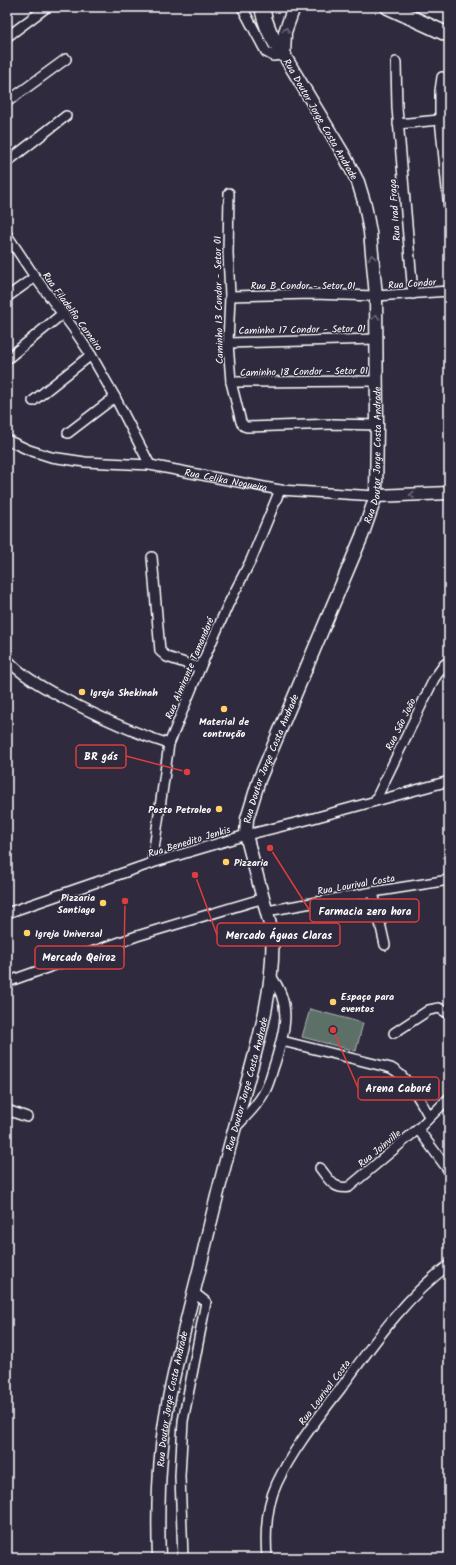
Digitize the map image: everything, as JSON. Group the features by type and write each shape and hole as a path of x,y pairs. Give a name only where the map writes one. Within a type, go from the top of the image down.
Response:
{"main road":[{"path":"262,7 272,40 284,56"},
{"name":"Rua Doutor Jorge Costa Andrade","path":"159,1558 158,1510 162,1456 169,1399 193,1292 259,1035 270,975 272,932 246,835 247,818 258,780 362,536 376,496 376,296 370,232 365,205 358,182 344,155 284,56 285,32 294,7"},
{"path":"388,7 449,35"},
{"path":"401,7 423,24"},
{"name":"Rua Celika Nogueira","path":"376,496 449,494"}],"street":[{"path":"7,38 47,7"},
{"path":"242,7 266,52 273,56 284,56"},
{"path":"7,102 66,59"},
{"name":"Rua Irad Fraga","path":"396,62 398,124 413,294"},
{"path":"442,77 440,91 445,119 449,209"},
{"path":"7,162 66,116"},
{"path":"398,124 445,119"},
{"name":"Caminho 13 Condor - Setor 01","path":"229,193 228,253 230,296 228,342 231,382 241,422 247,427 333,424 377,425"},
{"name":"Rua Filadelfio Carneiro","path":"7,235 35,277 92,355 150,465"},
{"path":"7,297 35,277"},
{"name":"Rua Condor","path":"376,296 449,291"},
{"name":"Rua B Condor - Setor 01","path":"230,296 313,294 376,296"},
{"path":"7,359 62,314"},
{"name":"Caminho 17 Condor - Setor 01","path":"228,342 376,339"},
{"path":"33,401 92,355"},
{"name":"Caminho 18 Condor - Setor 01","path":"231,382 376,381"},
{"path":"68,433 115,397"},
{"name":"Rua Celika Nogueira","path":"7,440 29,450 52,457 85,462 150,465 280,490 376,496"},
{"name":"Rua Almirante Tamandaré","path":"152,863 169,744 200,668 228,605 251,560 280,490"},
{"path":"152,557 158,646 160,651 167,657 200,668"},
{"path":"7,659 28,678 79,707 125,728 169,744"},
{"name":"Rua São João","path":"375,801 434,679 444,665 449,661"},
{"name":"Rua Benedito Jenkis","path":"7,913 152,863 246,835 449,781"},
{"name":"Rua Lourival Costa","path":"267,912 373,892 449,880"},
{"path":"373,892 385,945"},
{"path":"7,982 137,936 264,898"},
{"path":"234,1129 256,1105 266,1089 282,1040 285,1009 283,995 278,985 270,975"},
{"path":"394,1033 429,1010 439,1008 449,1014"},
{"path":"282,1040 391,1068 400,1073 408,1082 429,1116"},
{"name":"Rua Joinville","path":"320,1168 333,1185 341,1188 348,1187 418,1129 429,1116 449,1098"},
{"path":"7,1110 27,1117"},
{"path":"418,1129 449,1171"},
{"name":"Rua Lourival Costa","path":"267,1558 265,1538 269,1509 277,1484 304,1437 369,1350 403,1308 435,1275 449,1265"},
{"path":"183,1558 180,1476 183,1421 206,1302 193,1292"}],"green space":[{"path":"310,1009 363,1023 356,1051 302,1037"}],"place":[{"name":"Igreja Shekinah","path":"82,692"},
{"name":"Material de contrução","path":"224,709"},
{"name":"BR gás","path":"187,772"},
{"name":"Posto Petroleo","path":"219,809"},
{"name":"Farmacia zero hora","path":"270,848"},
{"name":"Pizzaria","path":"226,862"},
{"name":"Mercado Águas Claras","path":"195,875"},
{"name":"Mercado Qeiroz","path":"125,901"},
{"name":"Pizzaria Santiago","path":"103,903"},
{"name":"Igreja Universal","path":"27,933"},
{"name":"Espaço para eventos","path":"333,1002"},
{"name":"Arena Caboré","path":"333,1030"}]}
